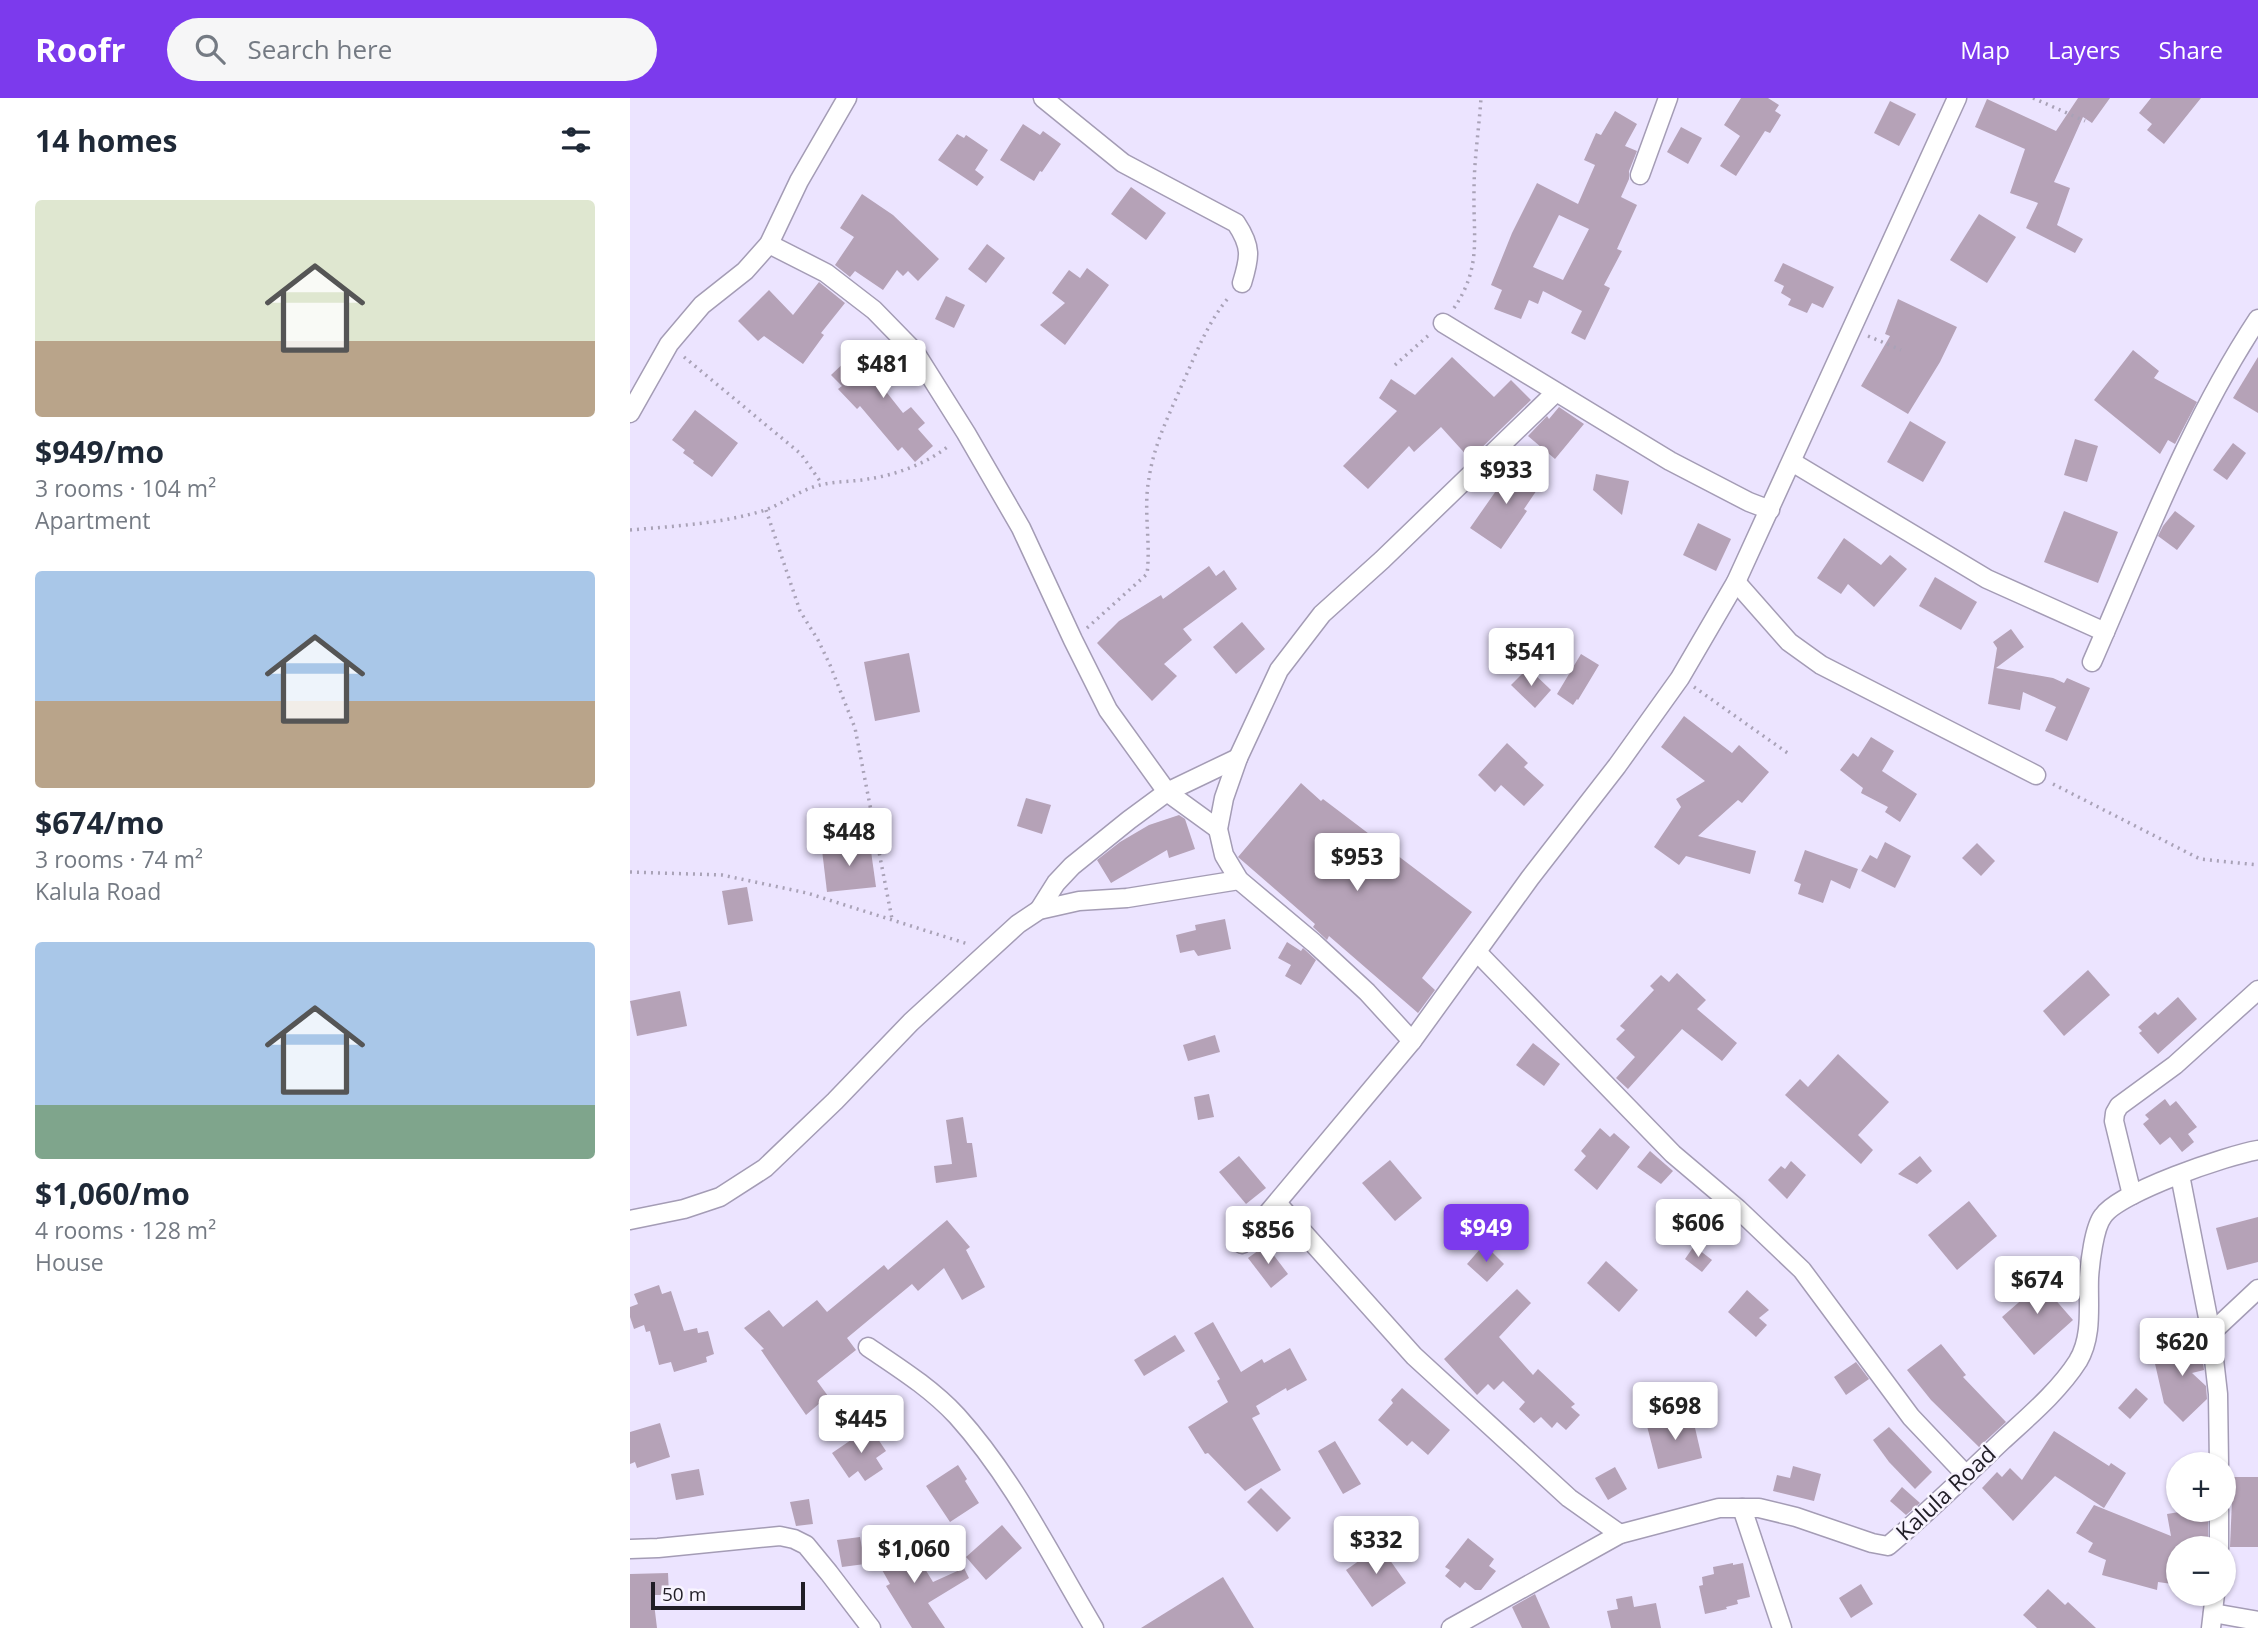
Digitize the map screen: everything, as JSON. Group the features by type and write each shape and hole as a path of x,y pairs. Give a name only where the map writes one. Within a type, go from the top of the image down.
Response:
{"street":[{"path":"630,414 669,344 702,305 745,271 769,243 799,181 847,98"},
{"path":"1043,98 1123,163 1236,223 1245,237 1250,257 1242,283"},
{"path":"1640,174 1668,98"},
{"path":"1242,1244 1412,1041 1680,678 1736,582 1957,98"},
{"path":"769,243 826,273 874,310 915,352 1021,528 1108,710 1167,792 1218,829"},
{"path":"2092,662 2193,431 2258,318"},
{"path":"1443,323 1670,461 1770,510"},
{"path":"1412,1041 1367,992 1239,880 1223,855 1218,829 1224,798 1238,758 1279,670 1322,614 1382,560 1555,393"},
{"path":"1792,462 1987,579 2105,632"},
{"path":"1736,582 1789,642 1821,665 2036,775"},
{"path":"1039,911 1056,884 1072,866 1167,792 1238,758"},
{"path":"630,1220 684,1209 720,1198 765,1168 835,1101 911,1022 1018,924 1039,911 1079,901 1127,898 1239,880"},
{"path":"1477,952 1673,1154 1738,1209 1802,1270 1911,1416 1966,1475"},
{"path":"2132,1195 2115,1121 2119,1106 2175,1065 2258,990"},
{"name":"Kalula Road","path":"1451,1628 1620,1534 1718,1508 1759,1508 1888,1546 1918,1521 2067,1377 2080,1358 2087,1343 2090,1271 2101,1217 2113,1205 2132,1195 2180,1175 2258,1150"},
{"path":"2180,1175 2211,1333 2218,1395 2219,1452"},
{"path":"1277,1203 1415,1356 1569,1498 1620,1534"},
{"path":"2211,1333 2258,1289"},
{"path":"868,1348 917,1379 956,1415 993,1461 1094,1628"},
{"path":"1742,1508 1782,1628"},
{"path":"630,1549 780,1536 794,1539 806,1545 830,1573 870,1628"},
{"path":"2212,1620 2258,1621"}],"path":[{"path":"1395,365 1443,323 1465,292 1473,269 1474,189 1481,98"},
{"path":"2033,98 2085,121"},
{"path":"1073,640 1147,574 1150,552 1147,512 1149,479 1157,441 1216,313 1242,283"},
{"path":"1850,328 1900,350"},
{"path":"669,344 801,454 821,484"},
{"path":"630,530 724,522 766,510 795,493 821,484 870,479 905,469 937,456 966,433"},
{"path":"766,510 800,611 830,664 855,728 892,919"},
{"path":"1680,678 1789,754"},
{"path":"2036,775 2200,859 2258,865"},
{"path":"630,872 722,876 807,894 991,951"}],"building":[{"path":"1741,98 1768,98 1779,105 1775,111 1781,115 1770,133 1765,131 1736,176 1720,166 1740,136 1724,125"},
{"path":"2078,98 2110,98 2092,123 2083,117 2054,182 2070,188 2057,225 2083,239 2075,253 2026,228 2038,203 2010,193 2025,149 1975,127 1987,99 2056,131"},
{"path":"2151,98 2201,98 2164,144 2147,130 2152,124 2139,113"},
{"path":"1890,101 1916,114 1899,146 1874,133"},
{"path":"1615,111 1637,124 1625,146 1637,151 1621,197 1637,205 1617,249 1622,251 1604,285 1610,288 1585,340 1571,333 1582,311 1543,291 1538,304 1529,300 1521,319 1494,309 1502,290 1491,285 1512,233 1537,183 1578,204 1595,165 1584,160 1596,133 1601,135","holes":["1559,215 1589,229 1563,280 1533,267"]},
{"path":"1023,124 1040,135 1043,131 1061,144 1034,181 1000,160"},
{"path":"1681,127 1702,138 1688,164 1667,152"},
{"path":"957,134 964,138 966,135 988,150 975,170 984,177 977,186 938,160"},
{"path":"1131,187 1166,213 1146,240 1111,214"},
{"path":"862,194 893,215 939,259 918,281 908,271 903,276 897,270 883,290 855,271 850,277 835,265 854,237 840,228"},
{"path":"1979,214 2016,237 1987,283 1950,260"},
{"path":"987,244 1005,258 986,283 968,269"},
{"path":"1783,263 1834,287 1823,308 1812,303 1807,313 1788,305 1791,299 1781,293 1784,286 1774,281"},
{"path":"1087,268 1109,285 1065,345 1040,325 1065,303 1052,293 1069,270 1080,278"},
{"path":"819,282 845,303 821,333 824,335 803,364 764,336 758,341 738,321 769,290 793,315"},
{"path":"946,296 965,305 954,328 935,319"},
{"path":"1898,299 1957,327 1940,362 1908,414 1861,386 1890,336 1885,334"},
{"path":"875,347 887,361 898,351 910,365 884,389 903,413 911,407 925,423 918,429 933,446 915,462 902,447 898,451 860,406 857,409 838,389 842,386 831,375 848,359 854,366"},
{"path":"2133,350 2159,371 2154,378 2197,402 2175,444 2168,440 2160,454 2094,400"},
{"path":"1452,357 1494,397 1511,380 1531,400 1470,459 1441,427 1414,452 1409,446 1368,489 1343,466 1397,411 1379,398 1391,379 1415,395"},
{"path":"2258,357 2258,413 2233,398"},
{"path":"1559,407 1584,424 1555,459 1528,436"},
{"path":"695,410 738,443 712,477 693,463 694,461 683,453 685,450 672,440"},
{"path":"1910,421 1946,442 1923,482 1887,462"},
{"path":"2075,439 2098,446 2087,482 2064,475"},
{"path":"2233,443 2246,453 2227,480 2213,470"},
{"path":"1510,463 1541,484 1524,509 1527,511 1501,549 1470,528 1498,488 1495,487"},
{"path":"1596,474 1629,481 1622,515 1593,490"},
{"path":"2064,511 2118,532 2098,583 2044,562"},
{"path":"2175,511 2195,526 2177,550 2158,536"},
{"path":"1698,523 1731,539 1716,571 1683,555"},
{"path":"1844,538 1881,565 1890,555 1907,569 1874,607 1848,584 1841,594 1817,578"},
{"path":"1209,566 1216,576 1224,570 1237,589 1183,629 1192,640 1164,664 1177,676 1152,701 1097,643 1119,621 1161,595 1163,599"},
{"path":"1935,577 1977,602 1961,630 1919,606"},
{"path":"1242,622 1265,649 1236,674 1213,647"},
{"path":"2011,629 2024,647 1996,668 2053,678 2064,683 2067,678 2090,688 2067,741 2045,731 2056,707 2023,692 2020,710 1988,704 1997,648 1993,642"},
{"path":"909,653 920,712 875,721 864,662"},
{"path":"1581,654 1599,665 1573,705 1557,694"},
{"path":"1528,668 1551,690 1535,708 1511,685"},
{"path":"1684,716 1732,753 1739,745 1769,772 1742,803 1738,800 1698,836 1756,851 1750,874 1686,856 1679,865 1654,847 1681,807 1676,799 1705,781 1661,747"},
{"path":"1871,737 1894,751 1882,771 1917,794 1900,822 1885,812 1888,807 1861,793 1863,788 1840,770 1853,753 1858,757"},
{"path":"1507,743 1528,763 1524,767 1544,785 1524,806 1501,785 1495,792 1478,775"},
{"path":"1301,783 1321,801 1323,799 1472,912 1422,978 1435,990 1418,1013 1329,936 1327,940 1313,927 1315,924 1238,857"},
{"path":"1026,798 1051,805 1042,834 1017,826"},
{"path":"1179,815 1185,819 1195,849 1169,858 1167,850 1111,883 1097,860 1149,825"},
{"path":"1885,842 1911,856 1895,888 1861,871 1870,855 1877,859"},
{"path":"1977,843 1995,861 1981,876 1962,858"},
{"path":"870,844 876,887 827,892 822,850"},
{"path":"1805,850 1858,869 1850,889 1831,880 1823,903 1798,894 1801,884 1794,881"},
{"path":"747,887 753,921 728,925 722,891"},
{"path":"1225,919 1231,949 1198,956 1194,950 1180,953 1176,935 1196,930 1195,925"},
{"path":"1287,942 1301,951 1303,948 1316,960 1301,985 1285,976 1291,965 1278,958"},
{"path":"2088,970 2110,995 2064,1036 2043,1011"},
{"path":"1677,973 1706,1000 1697,1009 1737,1043 1722,1061 1682,1029 1628,1089 1616,1078 1635,1057 1616,1039 1625,1030 1620,1026 1654,990 1650,986 1661,975 1669,982"},
{"path":"680,991 687,1026 637,1036 630,1001"},
{"path":"2178,997 2197,1019 2158,1054 2139,1033 2142,1031 2138,1027 2155,1012 2158,1015"},
{"path":"1215,1035 1220,1052 1188,1061 1183,1045"},
{"path":"1533,1043 1560,1064 1544,1086 1516,1065"},
{"path":"1838,1054 1889,1102 1858,1135 1873,1150 1861,1164 1785,1095 1800,1079 1808,1087"},
{"path":"1209,1094 1214,1117 1198,1120 1194,1097"},
{"path":"2165,1099 2170,1106 2176,1101 2197,1127 2188,1134 2194,1142 2182,1152 2170,1137 2160,1145 2143,1124 2149,1119 2145,1115"},
{"path":"963,1117 967,1143 972,1143 977,1177 936,1183 934,1166 952,1164 946,1120"},
{"path":"1600,1128 1610,1137 1614,1133 1630,1147 1597,1190 1574,1170 1586,1156 1581,1151"},
{"path":"1650,1151 1673,1171 1661,1184 1637,1167"},
{"path":"1239,1156 1266,1188 1246,1204 1219,1172"},
{"path":"1920,1156 1932,1171 1917,1184 1898,1174"},
{"path":"1390,1160 1422,1198 1395,1221 1362,1183"},
{"path":"1791,1161 1806,1175 1787,1199 1768,1180 1781,1166 1785,1169"},
{"path":"1969,1201 1997,1236 1957,1270 1928,1235"},
{"path":"2258,1217 2258,1262 2227,1270 2216,1228"},
{"path":"947,1220 970,1247 966,1250 985,1287 962,1300 944,1268 918,1291 912,1284 847,1338 856,1350 817,1381 828,1396 806,1415 761,1350 764,1349 744,1328 769,1310 783,1327 817,1300 827,1312 884,1265 888,1270"},
{"path":"1266,1245 1288,1274 1271,1288 1248,1258"},
{"path":"1694,1246 1712,1260 1702,1272 1685,1259"},
{"path":"1481,1248 1485,1251 1488,1248 1504,1264 1487,1282 1467,1264"},
{"path":"1606,1261 1638,1290 1619,1312 1587,1283"},
{"path":"2032,1273 2073,1320 2034,1355 2002,1317 2026,1296 2018,1286"},
{"path":"659,1285 662,1294 671,1291 684,1331 697,1328 698,1333 708,1331 714,1354 706,1357 707,1362 674,1372 671,1362 659,1365 650,1331 646,1332 644,1325 634,1329 630,1307 638,1304 634,1294"},
{"path":"1517,1289 1531,1303 1499,1337 1533,1375 1538,1369 1575,1404 1571,1407 1580,1415 1566,1430 1557,1422 1552,1428 1541,1417 1534,1423 1519,1409 1525,1402 1503,1381 1494,1390 1488,1384 1477,1395 1444,1359"},
{"path":"1747,1290 1769,1310 1759,1318 1767,1325 1756,1337 1728,1312"},
{"path":"1213,1322 1241,1372 1262,1359 1264,1363 1290,1348 1307,1380 1287,1391 1286,1388 1256,1406 1260,1414 1252,1418 1281,1470 1245,1491 1208,1453 1205,1454 1188,1427 1228,1402 1217,1381 1220,1379 1194,1333"},
{"path":"1175,1335 1185,1351 1144,1376 1134,1360"},
{"path":"2199,1336 2204,1370 2192,1373 2206,1386 2207,1399 2183,1422 2164,1403 2153,1355 2182,1349 2180,1340"},
{"path":"1941,1344 1966,1375 1963,1377 2006,1422 1979,1447 1931,1400 1907,1370"},
{"path":"1856,1362 1869,1379 1846,1395 1834,1377"},
{"path":"1402,1388 1450,1430 1428,1455 1412,1441 1407,1446 1378,1420"},
{"path":"2136,1388 2148,1399 2130,1419 2118,1408"},
{"path":"1692,1415 1702,1458 1658,1469 1647,1426"},
{"path":"660,1423 670,1457 637,1468 635,1462 630,1464 630,1432"},
{"path":"870,1427 886,1451 876,1458 883,1469 865,1481 858,1471 849,1478 832,1453"},
{"path":"1889,1427 1932,1472 1915,1489 1889,1462 1873,1440"},
{"path":"2054,1431 2109,1466 2111,1463 2126,1473 2104,1508 2055,1476 2013,1521 1982,1488 1997,1472 2002,1477 2010,1468 2022,1480"},
{"path":"1335,1441 1361,1484 1343,1494 1318,1451"},
{"path":"958,1465 979,1503 950,1522 926,1486"},
{"path":"1793,1466 1821,1474 1814,1501 1773,1491 1777,1475 1790,1478"},
{"path":"1615,1467 1627,1489 1608,1500 1595,1478"},
{"path":"699,1469 704,1495 676,1500 671,1474"},
{"path":"2236,1477 2258,1477 2258,1547 2236,1547 2236,1536 2230,1536 2231,1522 2236,1522"},
{"path":"1902,1487 1920,1503 1906,1515 1890,1501"},
{"path":"1261,1488 1291,1518 1277,1532 1247,1502"},
{"path":"809,1499 813,1524 796,1526 790,1502"},
{"path":"2094,1505 2171,1536 2166,1536 2166,1583 2158,1582 2157,1590 2102,1575 2106,1560 2088,1552 2093,1543 2076,1533"},
{"path":"2168,1522 2208,1522 2208,1536 2171,1536"},
{"path":"1002,1525 1022,1548 986,1580 966,1557"},
{"path":"860,1537 865,1564 842,1567 837,1540"},
{"path":"899,1537 916,1567 922,1564 933,1582 964,1568 969,1578 928,1603 945,1628 912,1628 886,1586 890,1584 872,1552"},
{"path":"1468,1538 1494,1559 1489,1566 1496,1571 1481,1590 1475,1590 1465,1582 1460,1588 1445,1576 1450,1570 1445,1567"},
{"path":"1380,1546 1406,1583 1372,1607 1346,1570"},
{"path":"1743,1563 1750,1597 1737,1600 1738,1604 1726,1607 1727,1609 1705,1614 1699,1586 1703,1585 1702,1577 1714,1574 1713,1567"},
{"path":"668,1573 669,1595 653,1595 657,1628 630,1628 630,1574"},
{"path":"1223,1577 1254,1628 1141,1628"},
{"path":"1861,1584 1873,1604 1851,1618 1839,1598"},
{"path":"2048,1589 2065,1605 2068,1602 2096,1628 2037,1628 2023,1615"},
{"path":"1535,1594 1550,1628 1522,1628 1512,1607"},
{"path":"1632,1596 1634,1607 1656,1603 1661,1628 1611,1628 1607,1611 1618,1609 1616,1599"}]}
